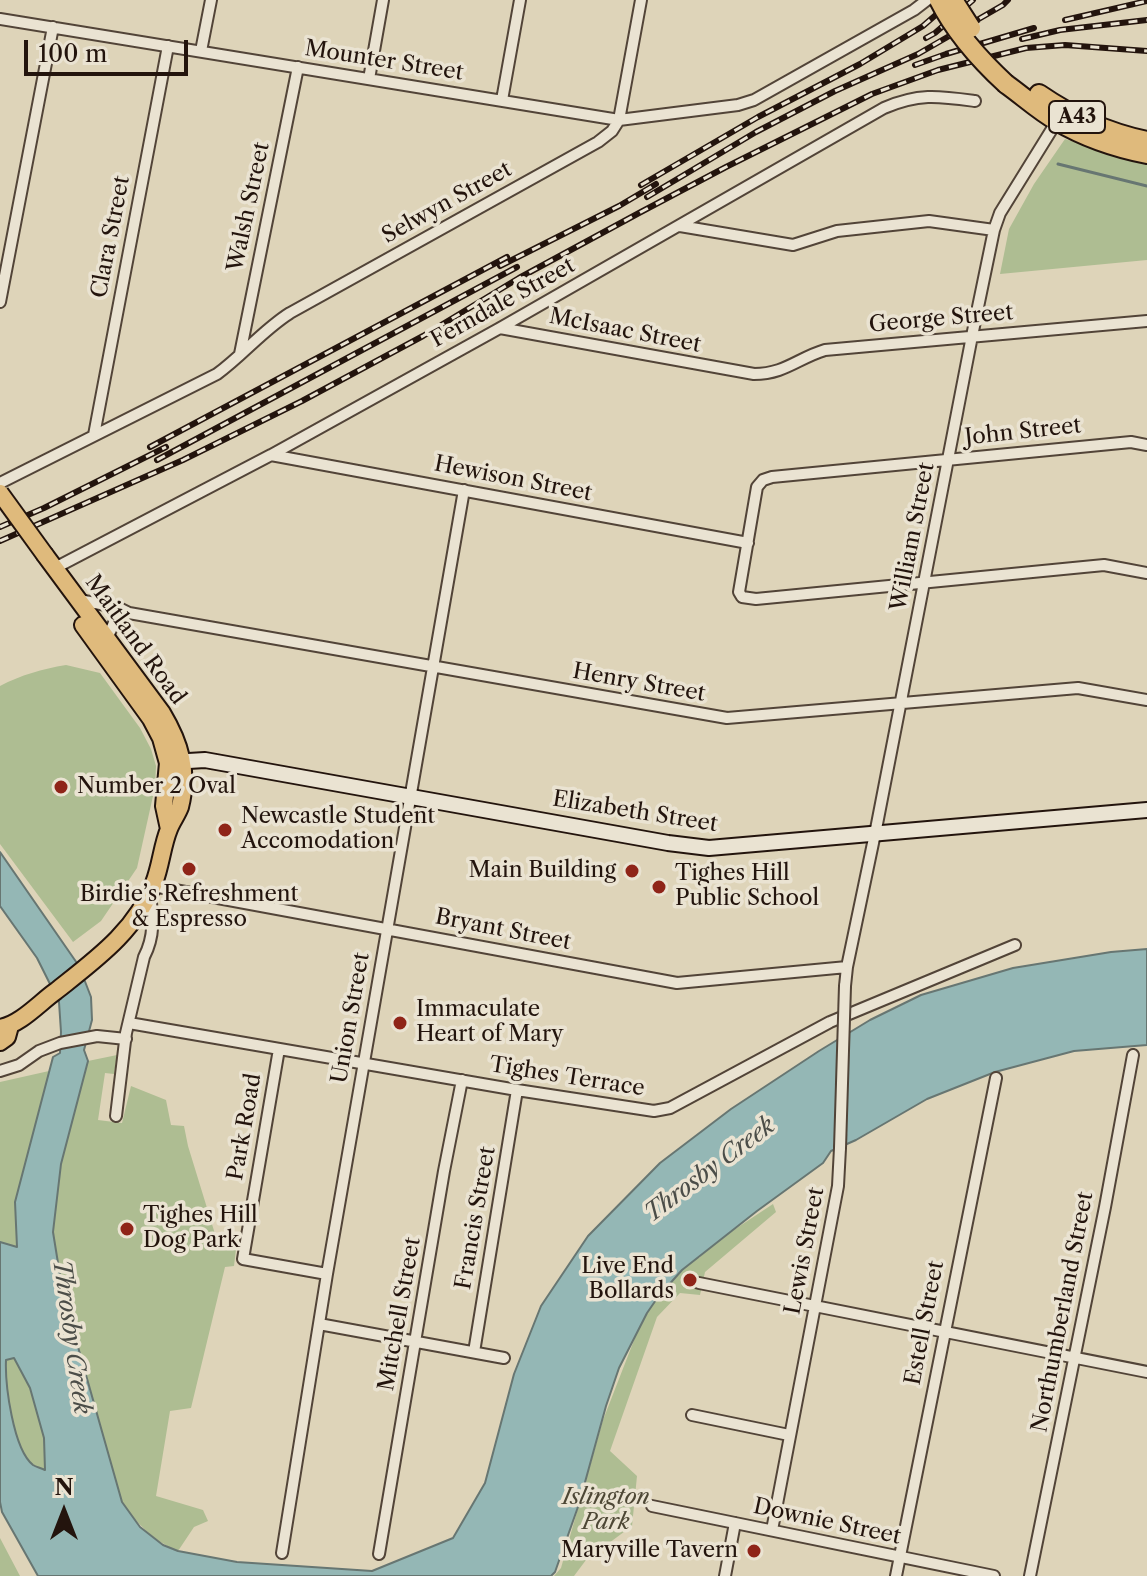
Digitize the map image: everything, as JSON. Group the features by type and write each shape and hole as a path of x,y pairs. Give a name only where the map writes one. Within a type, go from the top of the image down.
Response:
{"highway":[{"name":"A43","path":"939,0 976,54 1010,79 1057,121 1124,149 1147,154"},
{"name":"A43","path":"953,0 1010,79 1073,115 1108,130 1147,141"}],"main road":[{"name":"Maitland Road","path":"0,493 151,719 175,762"},
{"name":"Maitland Road","path":"0,510 78,600 162,713 177,741 164,806 169,829 151,890 125,932 86,967 5,1027 7,1037 0,1042"},
{"name":"Elizabeth Street","path":"175,762 201,760 696,847 722,848 1147,810"}],"street":[{"path":"201,51 211,0"},
{"path":"369,79 383,0"},
{"path":"502,100 520,0"},
{"path":"641,0 619,120 738,105 754,100 927,0"},
{"name":"Mounter Street","path":"0,19 619,120"},
{"path":"0,302 53,27"},
{"name":"Clara Street","path":"94,435 168,46"},
{"name":"Walsh Street","path":"240,356 298,67"},
{"name":"Ferndale Street","path":"45,560 271,455 884,108 905,99 938,96 975,101"},
{"name":"Selwyn Street","path":"0,483 217,374 264,331 290,313 598,142 612,131 619,120"},
{"name":"William Street","path":"845,976 994,230 1000,213 1057,121"},
{"path":"680,226 793,245 837,231 929,221 994,230"},
{"name":"George Street","path":"743,373 776,372 825,350 1147,321"},
{"name":"McIsaac Street","path":"500,328 743,373"},
{"name":"John Street","path":"748,543 757,487 760,482 772,477 1131,442 1147,445"},
{"name":"Hewison Street","path":"271,455 748,543"},
{"name":"Union Street","path":"282,1553 363,1063 464,490"},
{"path":"748,543 739,592 742,597 756,599 1104,565 1147,573"},
{"name":"Henry Street","path":"78,600 117,607 129,613 727,718 1078,688 1147,700"},
{"path":"107,638 116,619 129,613"},
{"path":"116,1116 129,1023 153,922 151,890"},
{"name":"Bryant Street","path":"151,890 387,929 677,983 845,976"},
{"name":"Tighes Terrace","path":"129,1023 654,1111 670,1108 830,1022 1015,945"},
{"name":"Lewis Street","path":"772,1530 838,1186 845,976"},
{"path":"0,1071 19,1065 39,1051 60,1043 97,1036 126,1039"},
{"name":"Park Road","path":"279,1049 243,1259 327,1274"},
{"name":"Northumberland Street","path":"1030,1576 1133,1055"},
{"name":"Estell Street","path":"896,1576 996,1078"},
{"name":"Mitchell Street","path":"379,1554 462,1080"},
{"name":"Francis Street","path":"474,1352 517,1090"},
{"path":"699,1283 1147,1372"},
{"path":"319,1324 504,1358"},
{"path":"692,1415 789,1435"},
{"name":"Downie Street","path":"652,1506 994,1576"},
{"path":"725,1576 735,1523"}],"green space":[{"path":"1065,139 1147,165 1147,260 1000,274 1009,229 1034,184"},
{"name":"Number 2 Oval","path":"66,665 100,673 140,728 156,766 155,787 137,868 101,921 73,942 0,844 0,686 32,673"},
{"path":"117,1055 114,1074 105,1073 98,1120 122,1123 131,1086 166,1100 171,1125 184,1126 219,1247 236,1249 234,1266 225,1267 191,1408 170,1411 156,1496 203,1510 208,1521 194,1527 178,1551 147,1531 122,1503 63,1294 53,1232 61,1164 88,1061"},
{"path":"49,1071 15,1202 17,1248 0,1242 0,1082"},
{"name":"Islington Park","path":"773,1204 776,1212 705,1272 700,1295 680,1293 657,1317 610,1451 637,1476 632,1526 586,1560 574,1576 554,1576 561,1568 603,1420 638,1330 660,1291 692,1258 699,1258 717,1241"},
{"path":"14,1357 30,1388 44,1439 45,1471 26,1457 15,1431 6,1371 6,1360"},
{"path":"0,1538 20,1576 0,1576"}],"water":[{"name":"Throsby Creek","path":"0,852 79,966 91,997 92,1020 84,1050 88,1061 61,1164 53,1232 63,1294 122,1502 140,1527 163,1545 178,1551 237,1562 372,1571 453,1538 485,1483 514,1374 541,1306 588,1236 660,1163 731,1109 870,1020 921,995 1013,968 1147,949 1147,1045 1074,1051 995,1072 927,1099 831,1151 823,1163 682,1270 647,1313 619,1368 579,1504 551,1576 38,1576 2,1512 0,1502 0,1242 17,1247 15,1202 53,1057 60,1053 61,1032 59,1002 37,958 0,906","holes":["14,1358 30,1388 44,1438 45,1470 33,1465 26,1457 15,1431 6,1360"]}],"waterway":[{"path":"1058,164 1147,186"}],"railway":[{"path":"641,185 758,117 860,64 923,26 953,0"},
{"path":"926,38 973,0"},
{"path":"647,197 756,132 835,91 918,54 1008,0"},
{"path":"1065,20 1147,1"},
{"path":"1022,39 1060,30 1147,20"},
{"path":"915,65 1034,28"},
{"path":"0,541 183,460 302,401 639,213 872,94 938,70 1026,48 1065,45 1147,51"},
{"path":"500,266 656,184"},
{"path":"150,447 507,257"},
{"path":"157,460 517,267"},
{"path":"0,527 166,447"}],"place":[{"name":"Number 2 Oval","path":"61,787"},
{"name":"Newcastle Student Accomodation","path":"225,830"},
{"name":"Birdie’s Refreshment & Espresso","path":"189,869"},
{"name":"Main Building","path":"632,871"},
{"name":"Tighes Hill Public School","path":"659,887"},
{"name":"Immaculate Heart of Mary","path":"400,1023"},
{"name":"Tighes Hill Dog Park","path":"127,1229"},
{"name":"Live End Bollards","path":"690,1280"},
{"name":"Maryville Tavern","path":"754,1551"}]}
